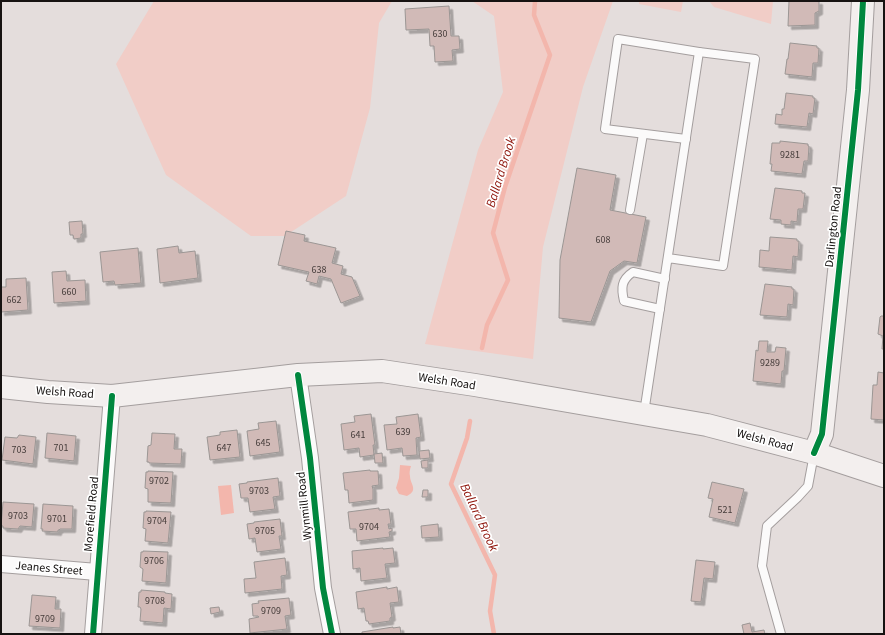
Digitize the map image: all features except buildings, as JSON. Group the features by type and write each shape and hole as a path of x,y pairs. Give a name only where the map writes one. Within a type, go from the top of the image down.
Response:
{"main road":[{"name":"Darlington Road","path":"814,453 822,434 823,426 858,90 862,1"},
{"name":"Welsh Road","path":"1,387 58,393 112,396 298,376 382,371 475,385 707,425 814,453 884,476"}],"street":[{"name":"Wynmill Road","path":"298,376 310,458 323,588 332,634"},
{"name":"Morefield Road","path":"93,634 112,396"},
{"name":"Jeanes Street","path":"1,564 97,572"}],"lane":[{"path":"668,258 723,266 755,59 618,39 605,129 686,139"},
{"path":"644,414 699,52"},
{"path":"630,210 643,134"},
{"path":"660,309 624,301 621,290 625,277 633,272 665,279"},
{"path":"781,634 762,566 767,526 808,486 814,453"}],"shaded area":[{"path":"154,1 392,1 379,23 370,108 346,196 285,236 251,236 166,175 116,64"},
{"path":"472,1 613,1 583,87 543,247 533,359 425,344 478,150 503,92 494,16"},
{"path":"639,1 683,1 681,12 639,4"},
{"path":"709,1 773,1 771,24 714,7"},
{"path":"400,465 411,466 410,479 413,491 407,496 399,494 396,488 399,478"},
{"path":"231,485 234,513 221,515 218,486"}],"waterway":[{"name":"Ballard Brook","path":"482,348 487,325 508,280 493,233 505,187 550,55 534,15 535,1"},
{"name":"Ballard Brook","path":"470,421 467,438 451,484 495,575 490,611 494,634"}],"cycle path":[{"path":"814,453 822,434 858,90 863,1"},
{"path":"298,375 310,458 323,588 332,634"},
{"path":"93,634 112,396"}]}
